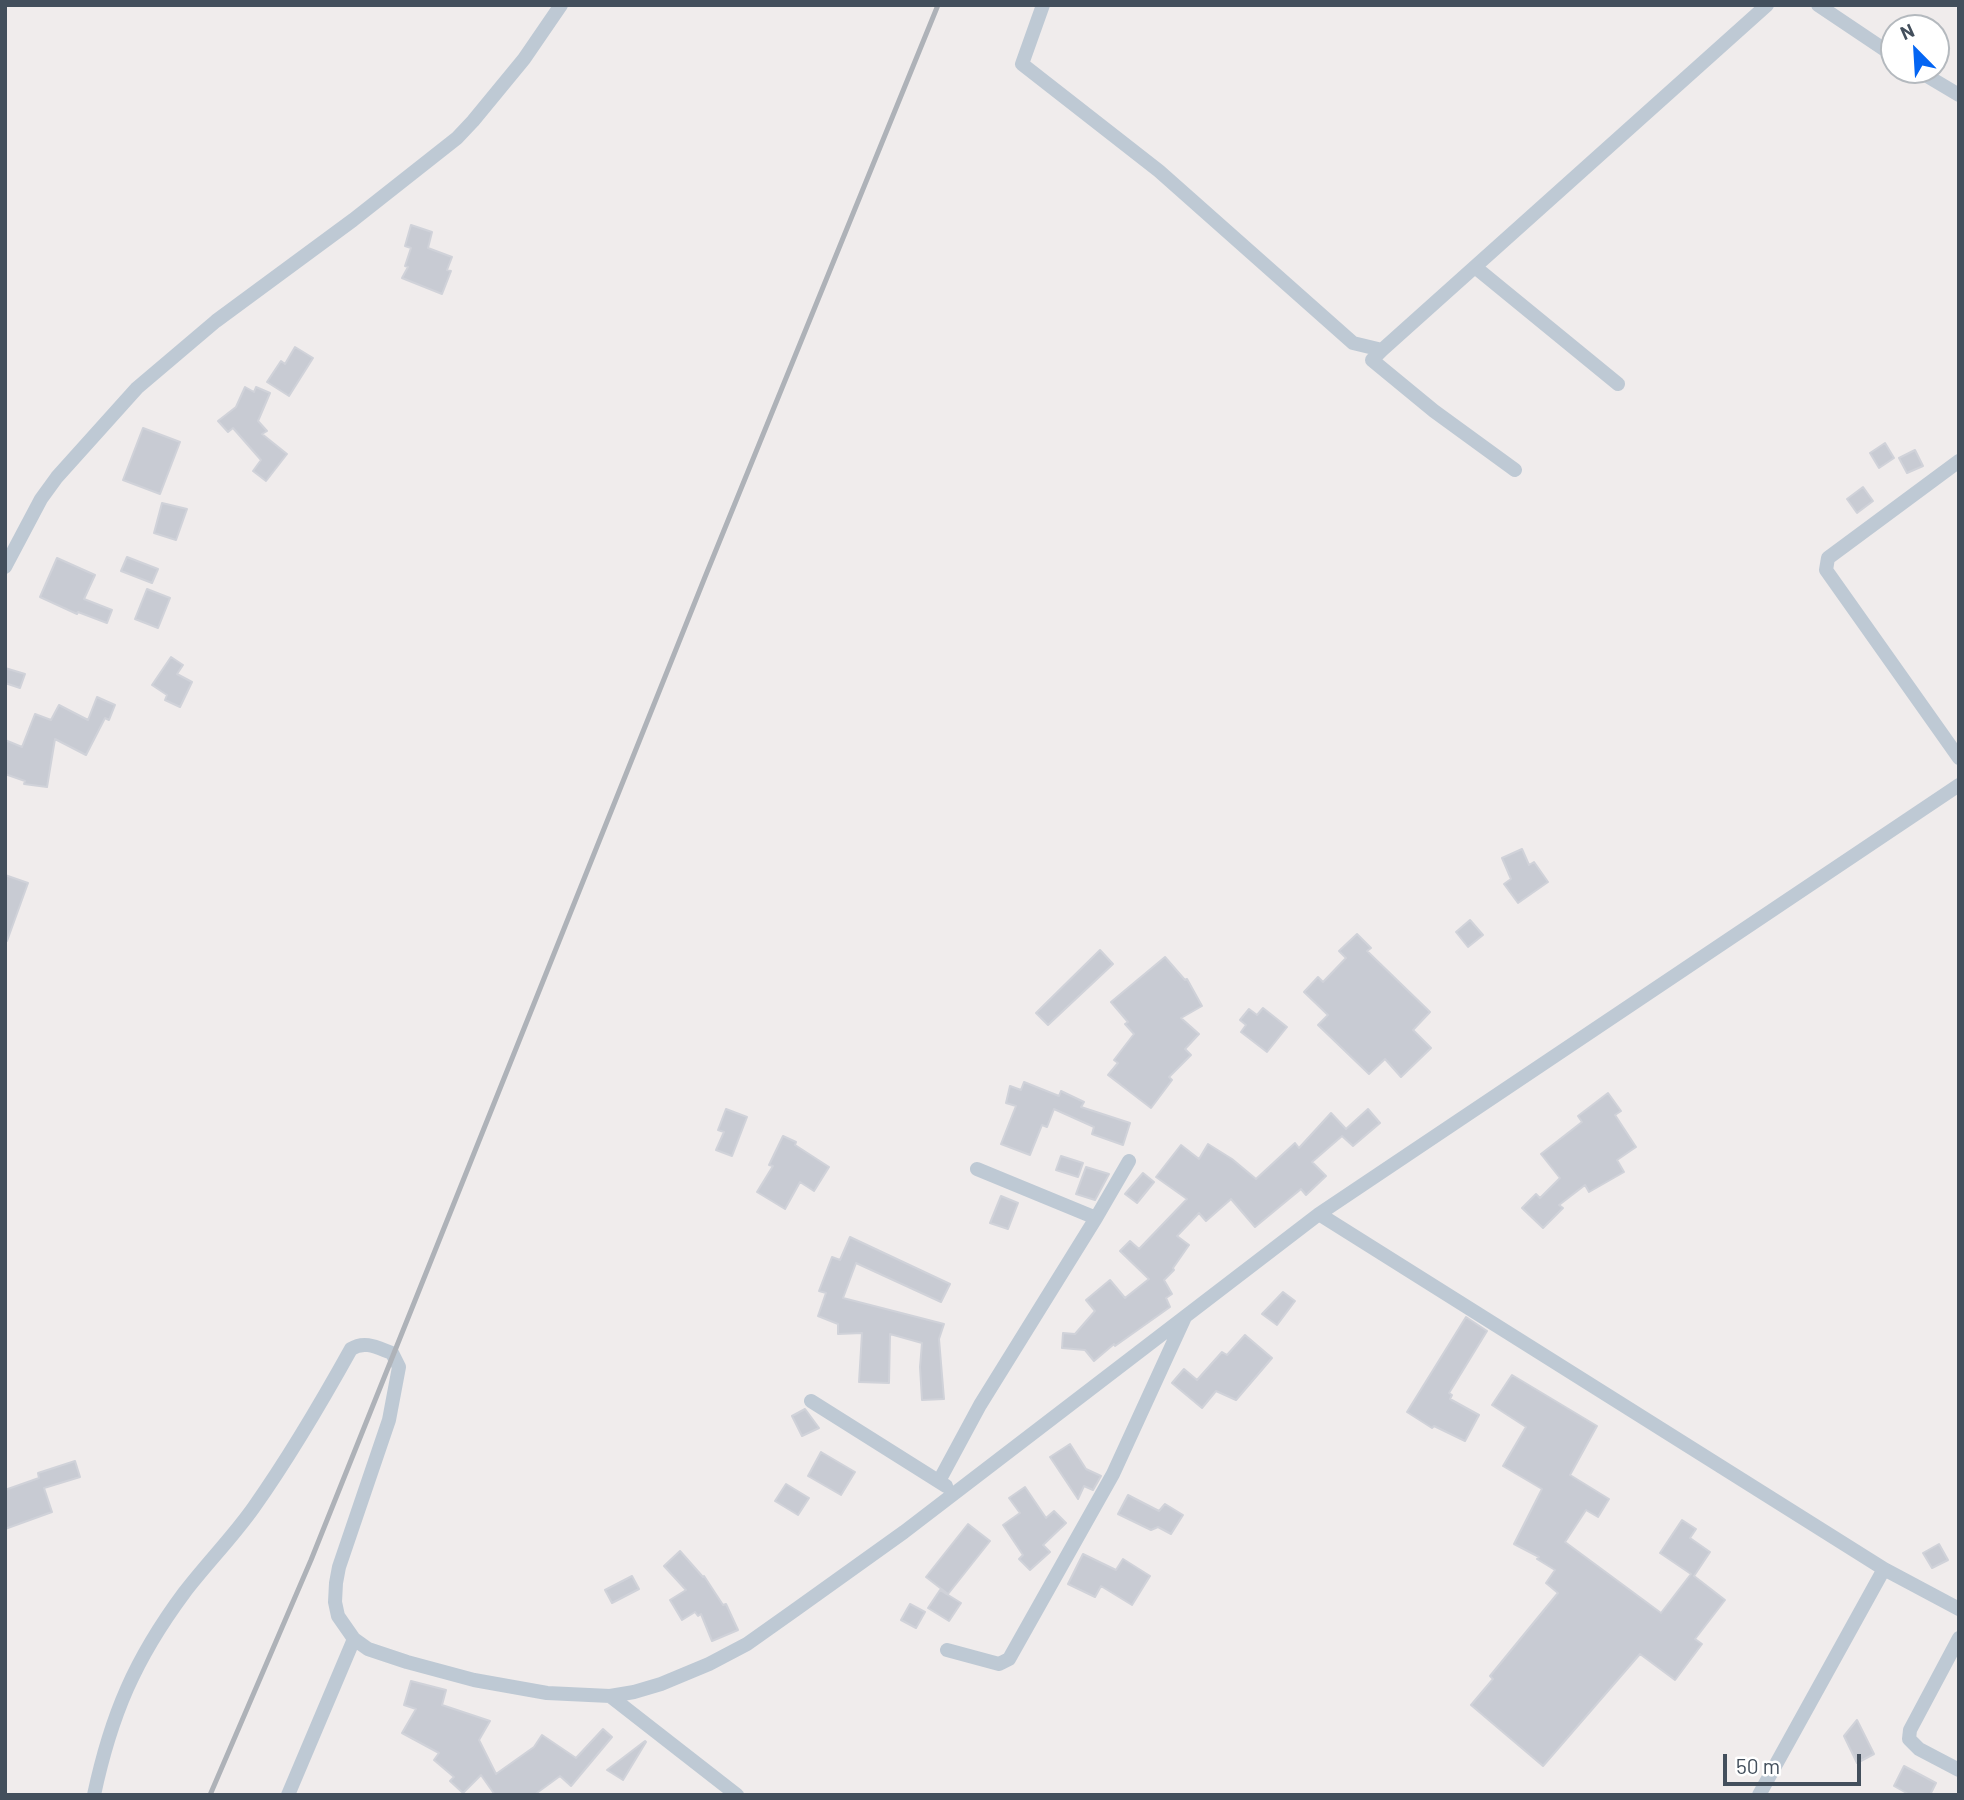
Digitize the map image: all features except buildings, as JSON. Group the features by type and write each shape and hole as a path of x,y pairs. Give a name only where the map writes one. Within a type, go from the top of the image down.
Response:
{"street":[{"path":"5,567 41,499 65,468 137,388 216,321 353,220 457,138 524,59 561,5"},
{"path":"1043,5 1021,64 1158,172 1353,343 1382,350"},
{"path":"1515,470 1434,411 1372,360 1767,5"},
{"path":"1818,5 1880,47"},
{"path":"1941,84 1959,95"},
{"path":"1475,267 1618,383"},
{"path":"1959,461 1828,558 1826,570 1959,758"},
{"path":"94,1795 123,1693 144,1652 185,1592 253,1509 313,1419 351,1349 362,1344 392,1353 399,1367 389,1420 339,1567 335,1602 338,1616 354,1639 360,1645 394,1657 474,1680 547,1693 610,1696 661,1684 709,1664 747,1644 904,1532 1319,1214 1959,785"},
{"path":"939,1481 981,1405 1129,1161"},
{"path":"977,1169 1096,1218"},
{"path":"1319,1214 1884,1569 1959,1609"},
{"path":"947,1650 999,1664 1009,1659 1113,1474 1186,1315"},
{"path":"811,1401 955,1492"},
{"path":"1759,1795 1884,1569"},
{"path":"1959,1637 1910,1730 1909,1739 1919,1749 1959,1770"},
{"path":"288,1795 354,1639"},
{"path":"610,1696 737,1795"}],"railway":[{"path":"210,1795 311,1560 705,577 938,5"}]}
